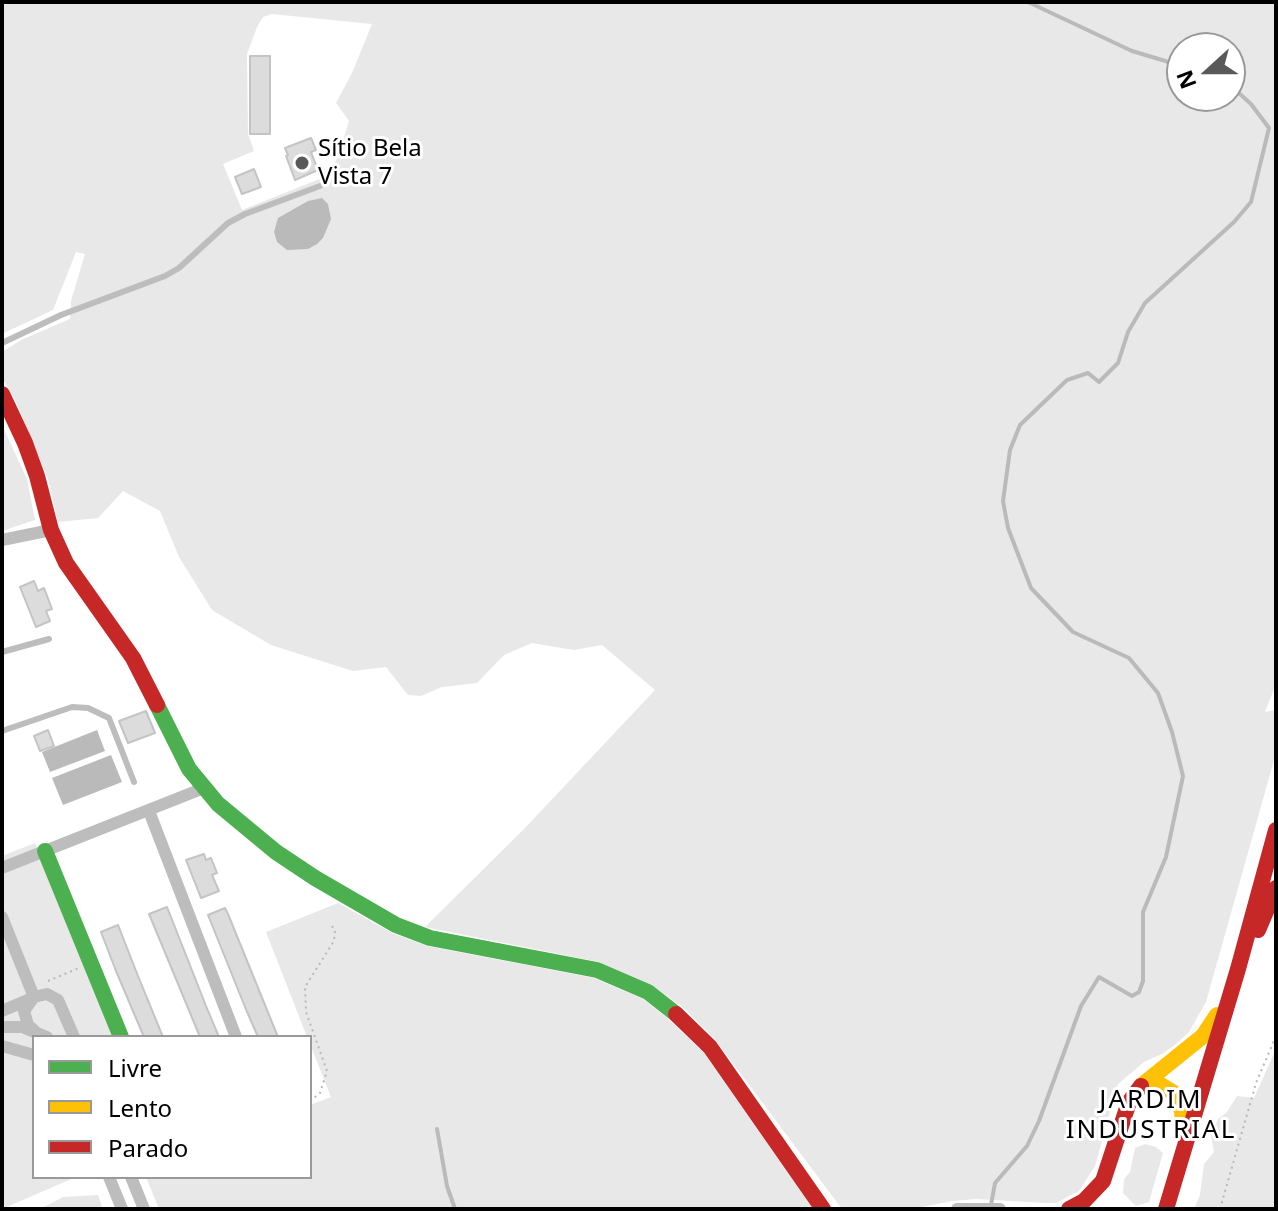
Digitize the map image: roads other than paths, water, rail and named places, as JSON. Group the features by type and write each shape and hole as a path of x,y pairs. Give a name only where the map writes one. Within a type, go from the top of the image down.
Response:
{"street":[{"path":"2,394 37,476 51,530 66,563 133,658 177,746 204,788 239,823 276,852 365,909 396,925 430,938 597,970 648,992 672,1010 710,1047 823,1209"},
{"path":"2,540 51,530"},
{"path":"2,868 204,788"},
{"path":"149,811 235,1035"},
{"path":"1166,1209 1276,830"},
{"path":"45,851 120,1035"},
{"path":"1069,1209 1084,1201 1103,1181 1129,1102 1141,1086 1203,1036 1236,976 1276,888"},
{"path":"2,917 32,998"},
{"path":"2,1011 41,994 53,996 73,1035"},
{"path":"32,998 24,1011 25,1018 38,1035"},
{"path":"3,1027 38,1035 55,1030 63,1018 63,1011"},
{"path":"18,1049 32,1039"},
{"path":"2,1046 32,1054"},
{"path":"1141,1086 1161,1085 1174,1093 1182,1111 1185,1141"},
{"path":"110,1179 122,1209"},
{"path":"132,1179 144,1209"},
{"path":"957,1209 1000,1209"}],"lane":[{"path":"2,343 61,315 165,276 179,268 218,231 237,218 320,186"},
{"path":"2,652 49,639"},
{"path":"2,731 72,707 88,708 109,718 134,782"}],"waterway":[{"path":"1028,2 1132,51 1166,61"},
{"path":"991,1205 995,1183 1027,1146 1039,1121 1081,1006 1099,977 1132,996 1139,992 1143,981 1143,912 1166,857 1183,776 1158,693 1129,658 1073,632 1031,588 1008,528 1003,501 1010,450 1020,425 1067,380 1088,373 1099,382 1118,363 1128,332 1145,303 1234,222 1251,202 1269,128 1246,99"},
{"path":"437,1129 447,1186 455,1209"}],"place":[{"name":"Sítio Bela Vista 7","path":"302,163"}],"district":[{"name":"JARDIM INDUSTRIAL","path":"1151,1116"}]}
